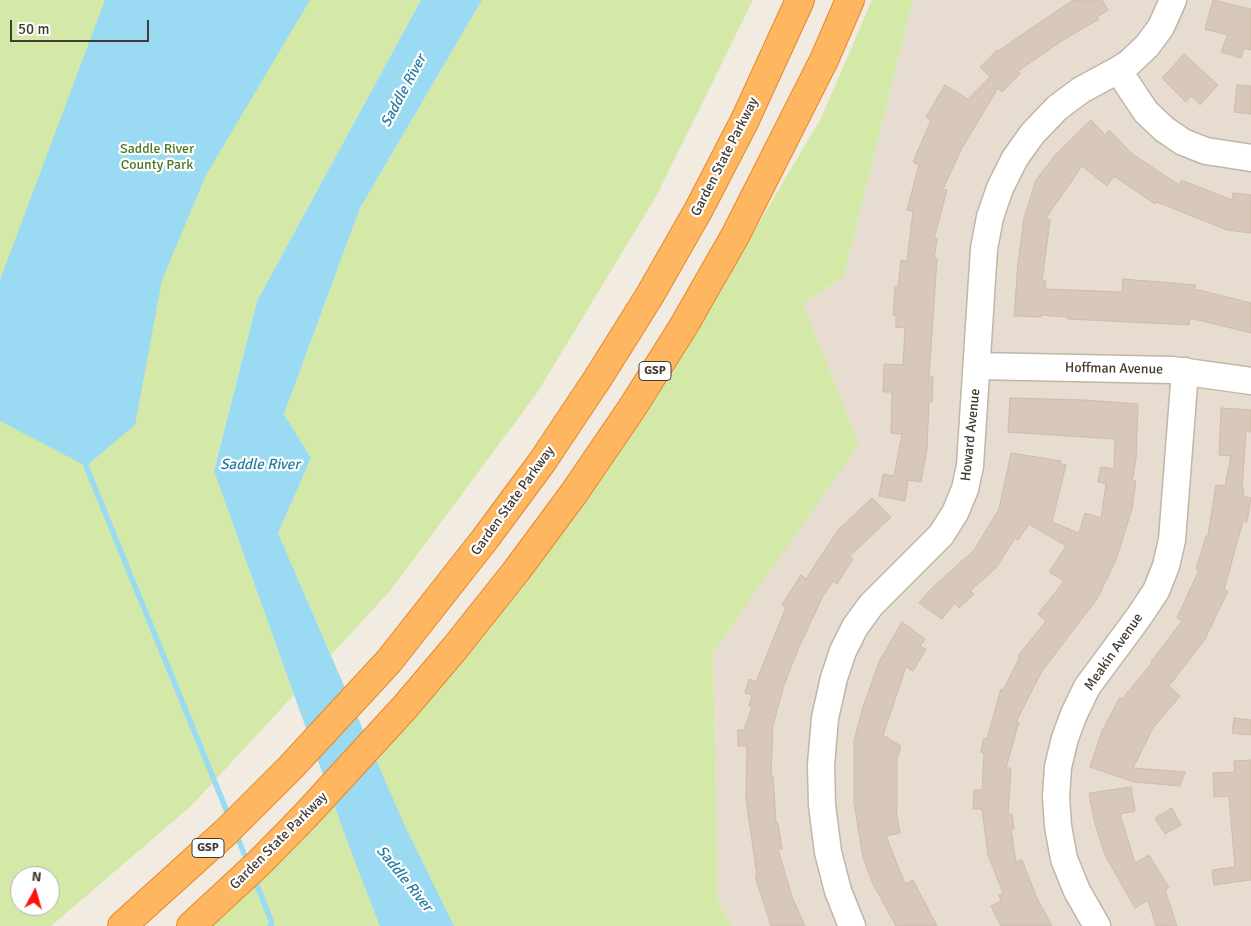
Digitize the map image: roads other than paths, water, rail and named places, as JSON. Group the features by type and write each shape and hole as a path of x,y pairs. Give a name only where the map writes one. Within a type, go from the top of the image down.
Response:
{"highway":[{"name":"Garden State Parkway","path":"122,926 219,838 291,767 389,661 474,554 542,462 593,386 650,295 699,209 741,128 800,0"},
{"name":"Garden State Parkway","path":"190,926 259,863 306,815 405,707 511,578 574,493 632,408 683,327 735,236 824,60 850,0"}],"street":[{"name":"Howard Avenue","path":"852,926 838,891 828,852 822,805 821,765 825,718 834,678 843,650 861,620 871,605 941,535 955,513 965,489 970,466 984,250 990,218 1000,188 1015,158 1033,133 1057,108 1081,90 1129,63 1147,46 1161,27 1173,0"},
{"path":"1118,70 1146,112 1177,138 1206,151 1251,158"},
{"name":"Hoffman Avenue","path":"977,366 1185,371 1251,381"},
{"name":"Meakin Avenue","path":"1097,926 1076,890 1064,860 1058,826 1056,797 1058,767 1065,738 1087,687 1156,591 1166,566 1172,540 1185,371"}],"water":[{"path":"105,0 310,0 206,175 162,280 135,425 86,466 0,421 0,280"},
{"name":"Saddle River","path":"421,0 482,0 360,208 284,414 311,458 278,533 403,822 454,926 380,926 294,695 214,471 257,301"}],"waterway":[{"path":"86,466 230,819"},
{"path":"236,834 248,863"},
{"path":"254,878 272,923 270,926"}],"park label":[{"name":"Saddle River County Park","path":"157,158"}]}
